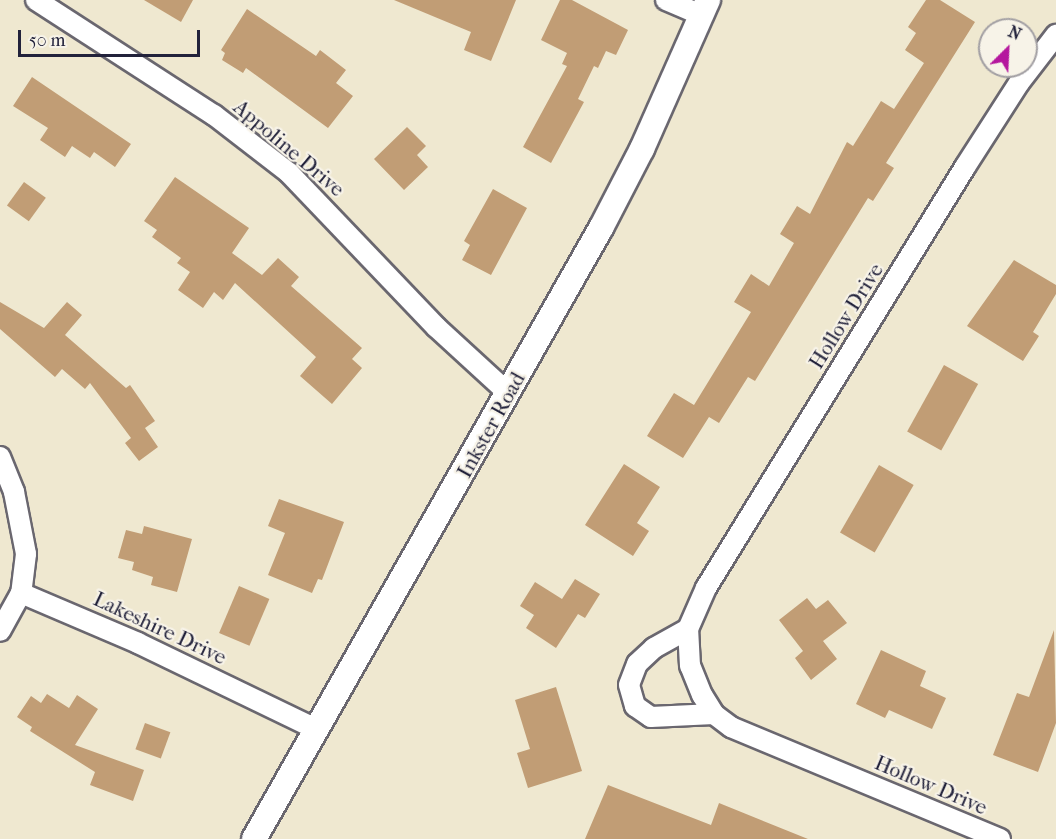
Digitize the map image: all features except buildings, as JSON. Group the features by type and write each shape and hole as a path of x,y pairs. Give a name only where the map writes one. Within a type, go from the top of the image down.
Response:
{"street":[{"name":"Appoline Drive","path":"36,0 214,115 289,173 436,327 508,393"},
{"path":"666,0 705,8"},
{"name":"Inkster Road","path":"254,839 508,393 642,148 705,8"},
{"name":"Hollow Drive","path":"1000,839 756,739 714,714 690,666 688,629 706,588 965,167 1019,83 1056,35"},
{"path":"0,457 21,521 26,554 21,593 0,631"},
{"name":"Lakeshire Drive","path":"21,593 138,643 316,729"},
{"path":"688,629 654,648 637,664 629,685 635,706 651,717 714,714"}]}
